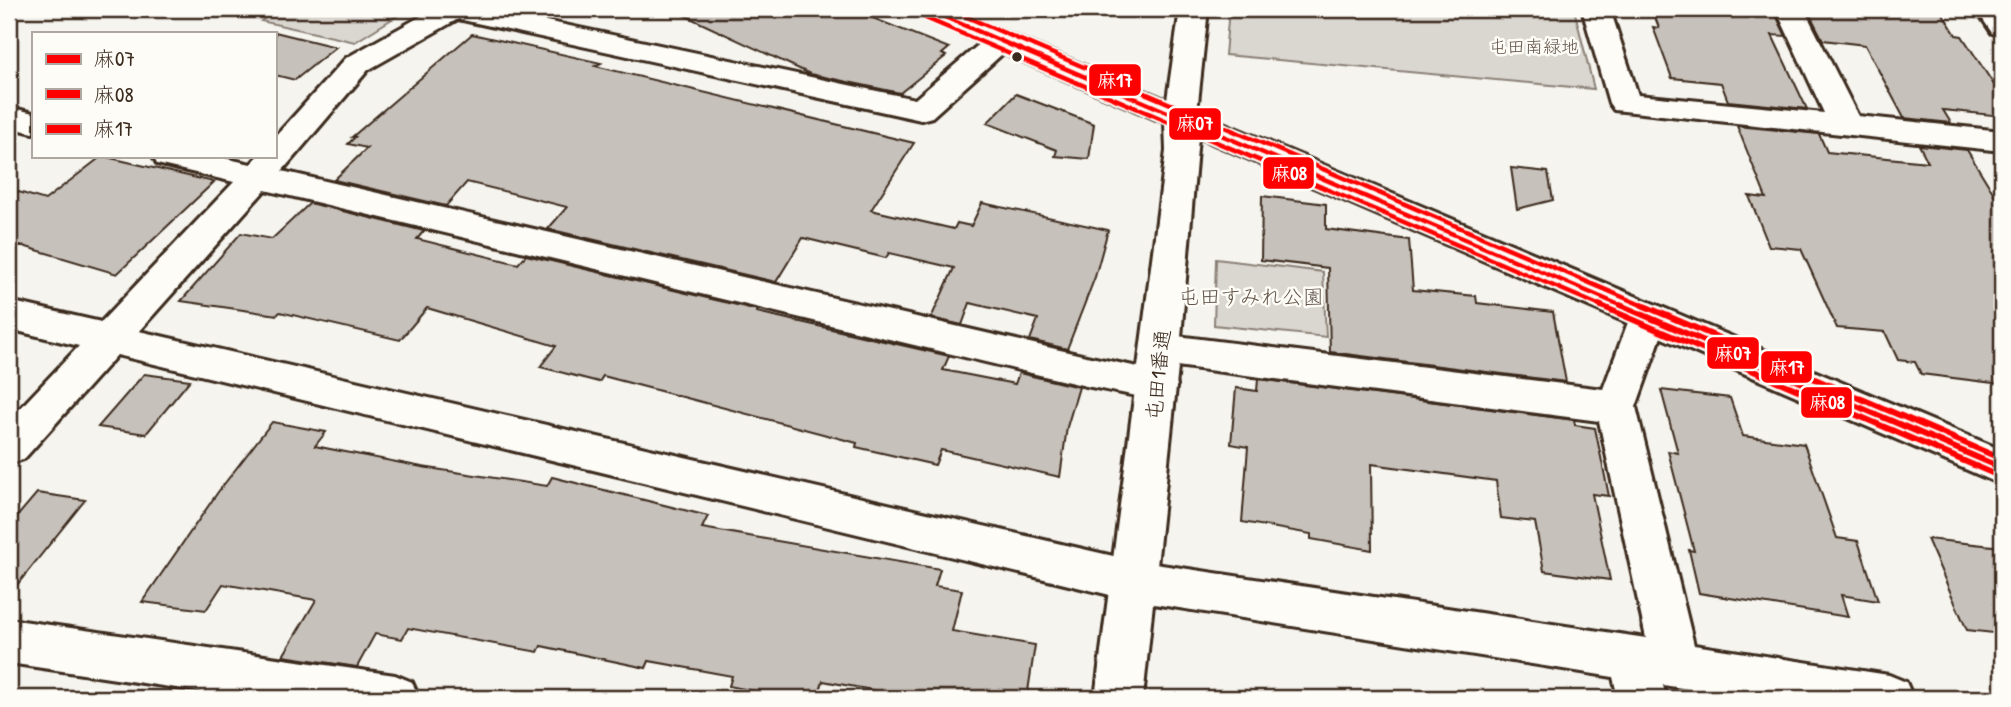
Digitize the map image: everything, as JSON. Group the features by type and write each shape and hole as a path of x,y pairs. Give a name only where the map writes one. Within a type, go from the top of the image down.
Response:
{"street":[{"path":"276,156 357,64 453,9 921,110 1000,41"},
{"name":"屯田1番通","path":"1119,698 1159,367 1181,151 1181,117 1194,9"},
{"path":"1596,9 1625,103 2002,141"},
{"path":"1790,9 1846,125"},
{"path":"1990,9 2002,27"},
{"path":"943,12 1000,41 2002,468"},
{"path":"9,117 32,123"},
{"path":"177,158 1086,371 1159,367 1616,407"},
{"path":"9,447 275,158"},
{"path":"9,316 1135,581 1650,673 1889,698"},
{"path":"1649,317 1616,407 1650,673"},
{"path":"9,640 396,698"}],"green space":[{"path":"277,9 408,9 355,42 261,21"},
{"name":"屯田南緑地","path":"1229,9 1574,9 1594,89 1225,55"},
{"name":"屯田すみれ公園","path":"1216,259 1323,272 1326,337 1214,325"}],"building":[{"path":"671,9 823,9 838,15 850,9 949,48 942,54 946,56 900,93 810,74"},
{"path":"1652,9 1773,9 1786,36 1772,35 1807,109 1728,101 1721,83 1672,78 1653,27 1659,28"},
{"path":"1807,9 1940,9 1956,35 1962,36 2002,97 2002,116 1943,110 1951,123 1904,118 1865,45 1823,40"},
{"path":"276,32 336,47 295,80 276,75"},
{"path":"472,34 601,63 595,66 914,143 871,210 954,229 957,223 971,226 982,203 1108,230 1095,277 1067,349 1030,340 1038,319 970,303 962,325 931,318 954,268 889,253 886,258 803,238 776,282 548,229 567,207 467,182 446,206 334,180 367,148 348,144 355,137 352,137"},
{"path":"1016,94 1094,124 1089,159 1055,156 1057,150 987,123"},
{"path":"1737,126 1819,134 1827,152 1928,162 1919,145 1967,150 2002,207 2002,384 1921,374 1915,362 1898,360 1885,332 1837,328 1801,249 1769,246 1749,196 1766,198"},
{"path":"99,158 111,158 214,182 117,274 23,246 9,246 9,189 45,200"},
{"path":"1511,168 1548,172 1553,200 1517,209"},
{"path":"1262,196 1326,204 1326,229 1409,240 1413,290 1476,296 1477,303 1553,312 1566,382 1330,352 1328,268 1261,260"},
{"path":"310,203 424,231 417,239 518,264 526,255 949,356 943,370 1015,384 1019,373 1079,387 1067,427 1060,477 941,450 935,465 856,447 857,443 603,376 599,382 540,367 556,346 427,308 400,340 280,312 277,315 181,301 241,233 272,239"},
{"path":"144,374 190,380 146,434 98,427"},
{"path":"1258,379 1574,420 1575,425 1595,428 1609,496 1592,494 1610,580 1544,571 1535,522 1501,518 1496,481 1371,464 1372,550 1311,539 1311,534 1242,522 1248,447 1231,444 1236,388 1257,391"},
{"path":"1661,390 1730,398 1743,436 1804,444 1837,538 1858,541 1878,601 1841,595 1848,617 1699,593 1689,550 1694,551 1668,451 1678,453"},
{"path":"272,422 326,432 315,446 422,467 547,486 552,477 708,516 702,528 940,569 935,586 962,590 952,631 1035,645 1027,698 915,698 823,681 818,698 789,698 729,686 732,676 649,661 646,668 541,646 538,652 408,628 402,639 375,634 357,667 283,656 316,600 223,584 206,610 142,602 218,492"},
{"path":"37,493 85,500 9,595 9,526"},
{"path":"1927,539 2002,547 2002,634 1967,630"}],"transit line":[{"name":"麻07","path":"926,9 2002,468"},
{"name":"麻17","path":"948,9 2002,459"},
{"name":"麻08","path":"923,17 1999,476"}]}
